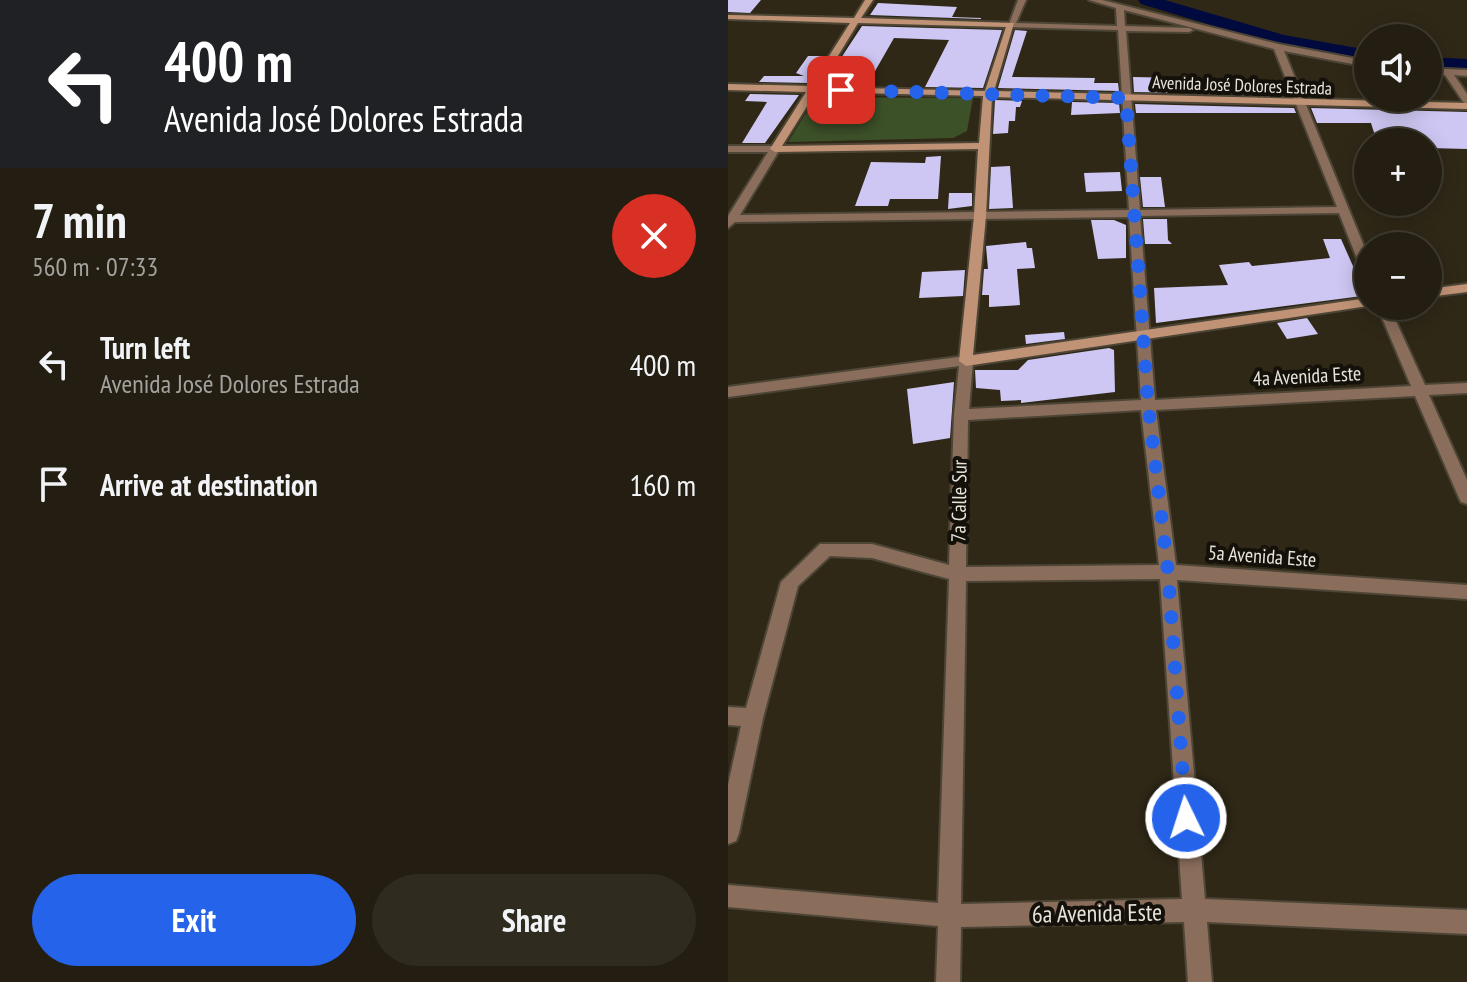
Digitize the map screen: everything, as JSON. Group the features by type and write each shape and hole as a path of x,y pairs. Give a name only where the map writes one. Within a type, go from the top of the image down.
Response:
{"street":[{"path":"729,221 869,0"},
{"path":"1011,25 1022,0"},
{"path":"1093,0 1278,47 1354,61"},
{"path":"1120,7 1148,404 1168,572 1200,982"},
{"path":"728,17 1215,30"},
{"name":"7a Calle Sur","path":"948,982 961,415 980,216 987,95 1011,25"},
{"path":"1278,47 1354,239"},
{"path":"1442,72 1467,73"},
{"path":"1448,72 1467,104"},
{"name":"Avenida José Dolores Estrada","path":"728,87 1467,104"},
{"path":"728,149 982,146"},
{"path":"729,221 1341,210"},
{"path":"1442,291 1467,288"},
{"path":"728,392 966,361 1354,304"},
{"path":"1389,320 1467,498"},
{"name":"4a Avenida Este","path":"1148,404 1467,388"},
{"path":"961,415 1148,404"},
{"name":"5a Avenida Este","path":"728,833 753,718 790,582 826,549 872,551 957,574 1168,572 1467,592"},
{"path":"728,716 753,718"},
{"name":"6a Avenida Este","path":"728,896 951,916 1192,910 1467,922"}],"green space":[{"path":"816,97 973,98 967,131 953,138 788,142"}],"building":[{"path":"728,0 761,0 750,13 728,12"},
{"path":"878,3 957,7 952,17 981,19 870,15"},
{"path":"862,26 1002,30 983,88 925,87 949,40 894,38 867,85 824,84"},
{"path":"1015,30 1027,31 1012,77 1095,78 1094,83 1118,83 1119,91 998,88"},
{"path":"808,56 825,56 807,83 759,82 764,76 804,76 796,73"},
{"path":"1133,77 1183,78 1183,83 1283,85 1288,95 1134,92"},
{"path":"750,94 799,95 765,143 742,143 767,102 745,101"},
{"path":"995,100 1022,101 1020,107 1016,107 1015,121 1009,121 1008,133 993,134"},
{"path":"1072,102 1119,103 1120,113 1071,115"},
{"path":"1135,104 1294,108 1296,113 1136,113"},
{"path":"1311,108 1354,109 1354,112 1467,112 1467,149 1442,148 1442,128 1373,128 1371,123 1317,123"},
{"path":"941,156 938,199 890,199 888,206 855,206 871,162 925,163 926,157"},
{"path":"1010,166 1013,208 989,209 991,167"},
{"path":"1120,172 1122,191 1086,192 1084,173"},
{"path":"1140,177 1161,177 1165,207 1143,207"},
{"path":"949,193 972,193 972,206 948,209"},
{"path":"1143,219 1167,219 1168,240 1172,244 1145,244"},
{"path":"1091,220 1114,220 1126,225 1126,258 1098,259"},
{"path":"1323,239 1341,239 1354,268 1354,297 1156,323 1154,288 1228,285 1219,265 1249,262 1252,266 1330,258"},
{"path":"1026,242 1027,248 1032,248 1035,268 1017,269 1020,305 989,307 989,295 982,295 984,269 988,269 986,246"},
{"path":"965,270 963,296 919,298 922,272"},
{"path":"1307,318 1318,334 1287,339 1277,323"},
{"path":"1064,332 1065,339 1026,344 1025,335"},
{"path":"1109,348 1114,350 1115,392 1021,403 1021,400 1001,401 1000,390 976,388 975,370 1018,370 1028,360"},
{"path":"954,382 950,438 913,444 907,389"}],"waterway":[{"path":"1147,0 1283,41 1354,54"},
{"path":"1442,64 1467,65"}],"route":[{"path":"841,90 1126,98 1148,404 1168,572 1186,818"}]}
